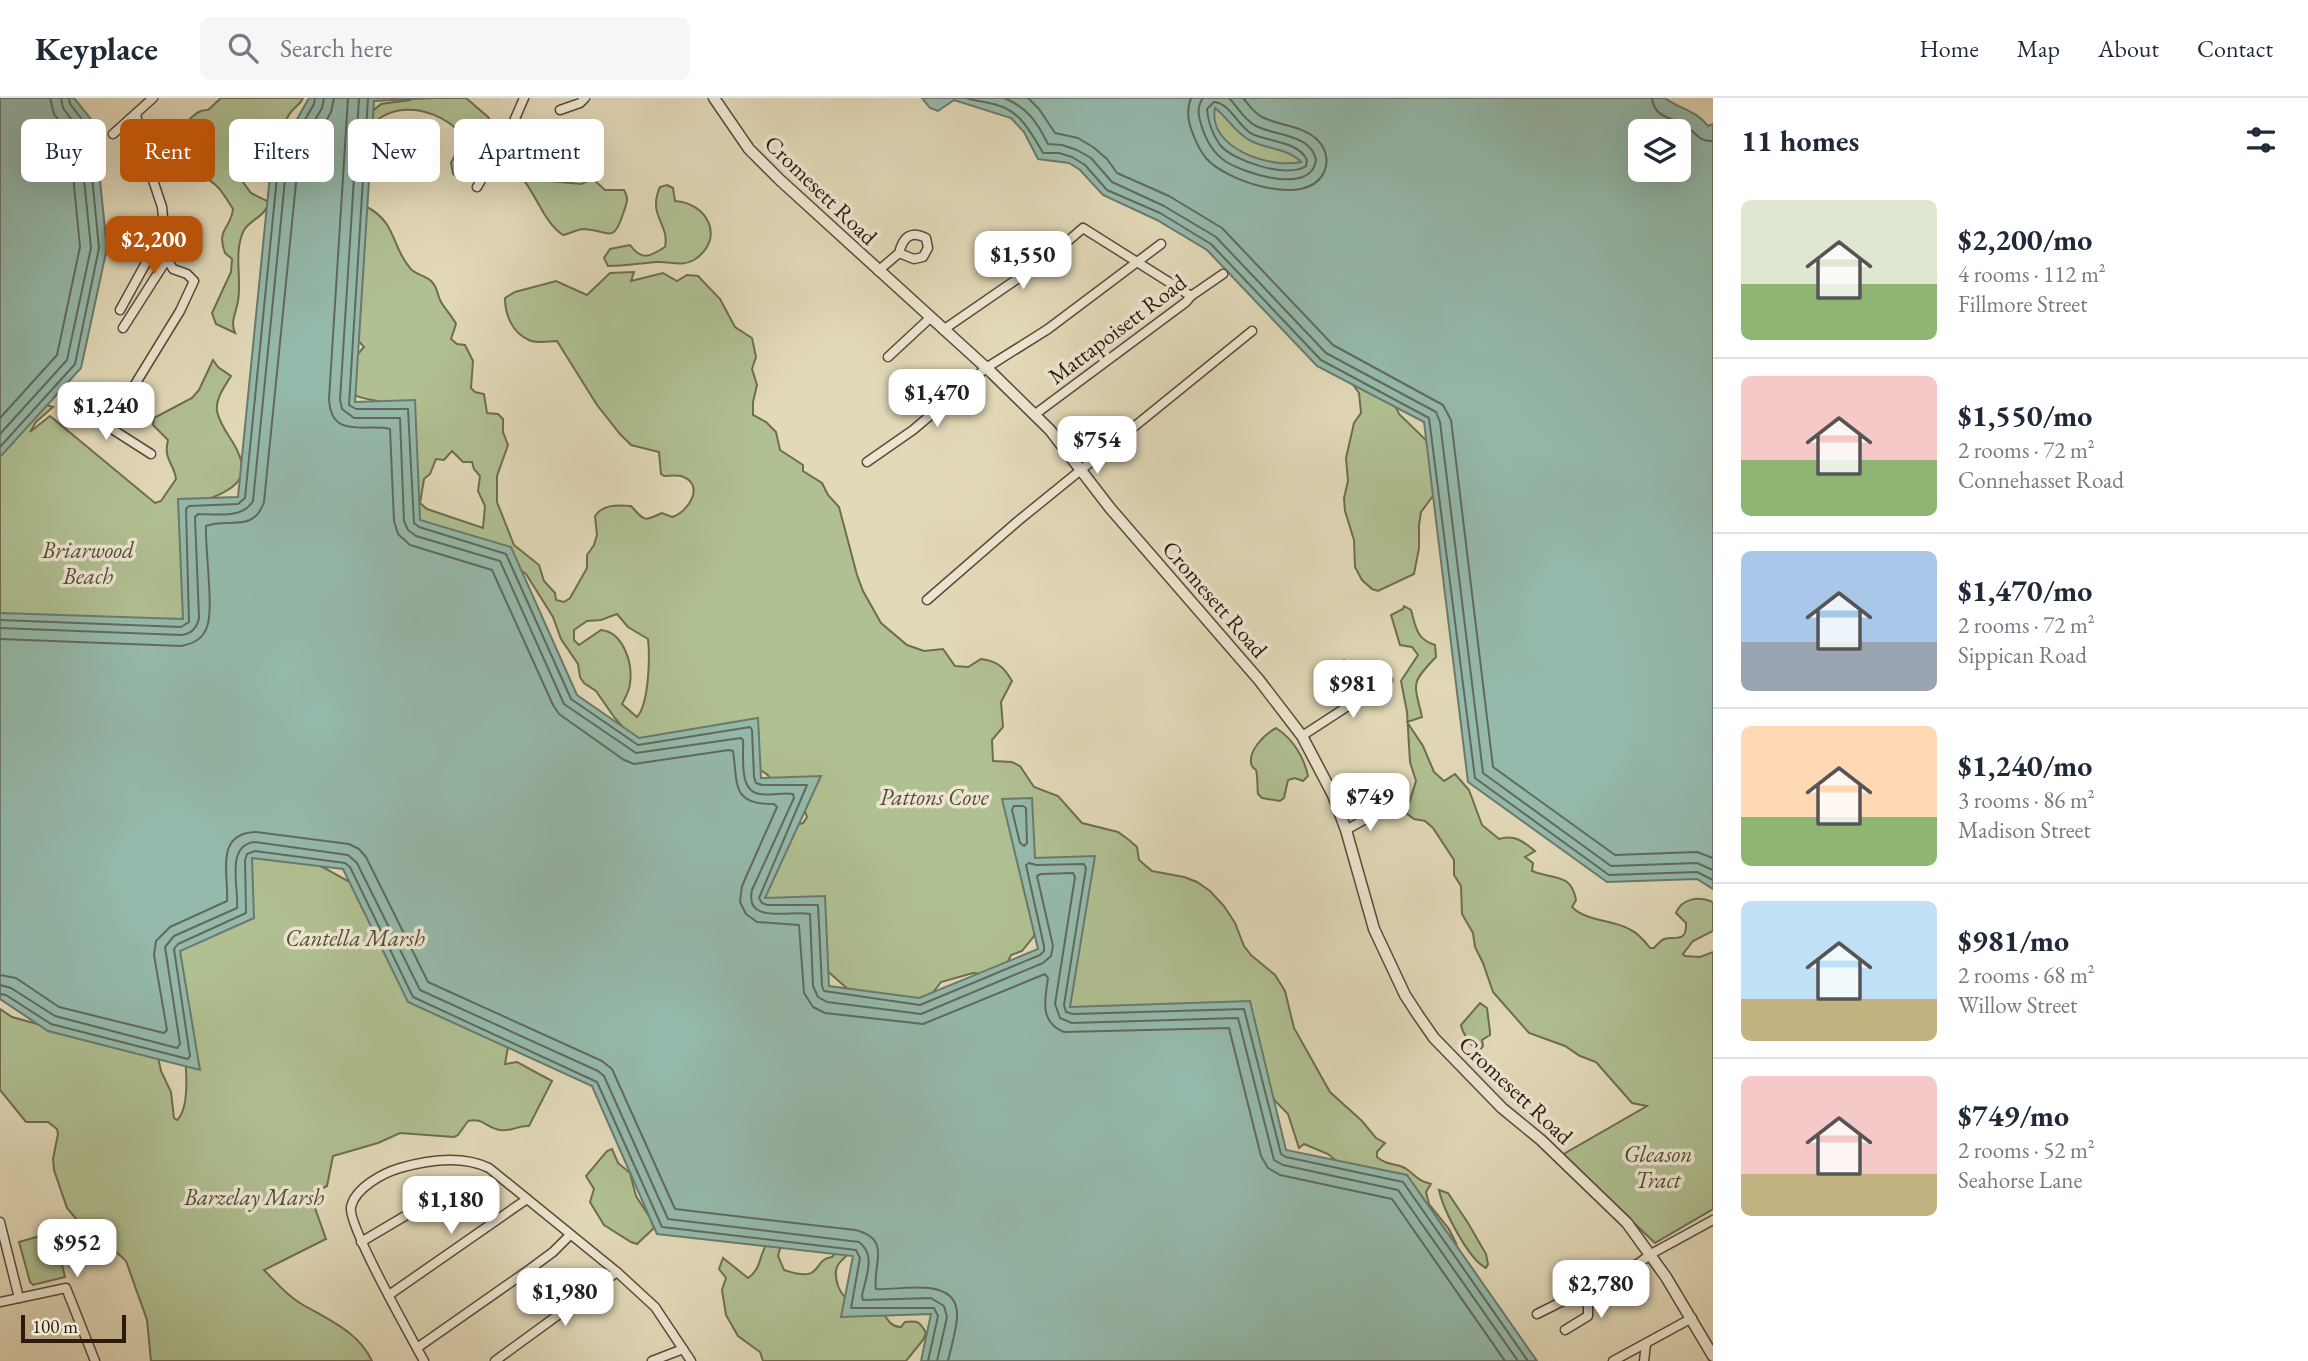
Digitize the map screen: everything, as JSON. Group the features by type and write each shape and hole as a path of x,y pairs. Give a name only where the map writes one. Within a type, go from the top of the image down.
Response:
{"street":[{"path":"113,134 153,98"},
{"path":"477,187 511,128 524,98"},
{"path":"561,110 580,103 585,98"},
{"name":"Cromesett Road","path":"714,98 749,149 1050,430 1110,508 1259,680 1302,736 1333,794 1365,901 1385,955 1405,995 1434,1038 1502,1108 1599,1194 1627,1223 1651,1254 1713,1356"},
{"path":"108,421 115,416 180,311 194,281 187,274 173,269 167,259 162,207 136,114"},
{"path":"943,330 1052,255 1083,228 1191,296"},
{"path":"120,310 164,230"},
{"path":"867,463 913,430 986,368 1048,329 1161,244"},
{"path":"878,271 899,253"},
{"path":"123,328 167,259"},
{"name":"Mattapoisett Road","path":"1034,415 1223,274"},
{"path":"888,358 930,318"},
{"path":"927,600 1018,520 1251,331"},
{"path":"81,401 108,421 115,431 151,454"},
{"path":"1344,665 1363,695"},
{"path":"1302,736 1388,680"},
{"path":"1346,831 1380,811"},
{"path":"424,1361 361,1242 351,1217 351,1207 355,1198 385,1174 417,1163 447,1160 483,1165 617,1272 655,1307 691,1361"},
{"path":"389,1295 527,1199"},
{"path":"361,1242 405,1216"},
{"path":"1537,1314 1639,1263 1713,1220"},
{"path":"0,1222 19,1298"},
{"path":"417,1348 553,1252 570,1235"},
{"path":"495,1361 617,1272"},
{"path":"0,1302 66,1289 95,1361"},
{"path":"1565,1331 1588,1316 1588,1306 1581,1291"},
{"path":"1613,1361 1692,1318"},
{"path":"1644,1361 1646,1344"},
{"path":"652,1361 683,1349"}],"green space":[{"path":"221,98 303,98 287,119 229,119 229,182 243,182 251,193 269,202 265,211 244,230 241,238 238,256 239,292 233,321 235,333 216,324 212,313 231,272 232,259 225,253 222,238 233,209 211,182 215,182 215,119 190,119 203,110 208,110"},
{"path":"411,98 466,98 489,119 454,119 454,127 434,115 406,110 392,112 378,119 363,119 381,104"},
{"path":"1223,98 1331,174 1226,153 1200,106"},
{"path":"454,157 454,175 453,174 451,163"},
{"name":"Pattons Cove","path":"352,182 364,182 367,207 384,220 410,268 434,284 441,302 456,324 451,339 457,344 465,345 473,361 471,388 484,394 487,413 498,414 503,419 503,432 508,445 497,476 497,502 514,545 539,565 544,581 555,593 556,600 564,602 570,598 587,568 587,555 597,535 595,516 598,512 611,506 631,506 645,518 662,513 672,517 689,504 694,491 693,485 681,476 661,474 659,452 631,445 620,434 597,405 557,341 532,341 518,333 508,316 505,298 515,292 556,281 587,295 610,273 634,272 631,281 663,273 677,281 687,275 698,276 720,299 735,327 752,338 756,357 752,369 757,385 753,415 776,432 780,450 803,465 803,471 822,483 839,507 857,575 881,623 907,645 924,651 943,649 955,666 968,667 981,659 1000,666 1012,681 1001,702 1003,727 992,740 993,761 1012,762 1020,766 1034,787 1058,796 1082,823 1118,832 1137,847 1139,860 1152,871 1197,882 1224,906 1235,923 1244,946 1275,975 1285,991 1294,1028 1330,1092 1362,1121 1376,1138 1385,1143 1377,1152 1377,1157 1405,1168 1431,1184 1426,1192 1429,1204 1449,1229 1456,1243 1459,1259 1484,1292 1492,1309 1490,1319 1480,1311 1475,1294 1454,1266 1449,1242 1444,1233 1419,1203 1410,1218 1391,1196 1343,1177 1349,1167 1304,1144 1299,1148 1288,1114 1244,1069 1222,1035 1199,1021 1160,1014 1116,1016 1107,1020 1062,1068 1051,1068 1044,1061 1034,1064 1026,1061 1024,1052 1041,1038 1048,1021 1046,1003 1035,969 1045,947 1071,921 1071,912 1065,906 1047,906 1037,912 1034,936 1022,951 1011,955 1001,976 973,973 941,982 925,1003 914,1010 882,1014 869,1005 871,1002 858,998 824,968 820,933 803,902 758,904 749,898 750,881 776,843 807,817 802,803 796,802 785,809 770,789 767,774 750,764 734,745 720,738 685,733 670,737 650,755 646,754 641,741 626,731 596,691 580,677 578,664 561,639 553,617 526,574 483,546 404,518 394,511 391,505 407,483 414,461 416,441 412,422 399,408 353,394 341,383 364,347 352,331 349,319 360,208 360,199","holes":["452,451 463,462 472,462 480,476 478,491 485,506 483,528 427,509 420,503 424,479 430,474 436,459 444,460","617,614 628,627 648,639 649,668 646,691 637,717 622,704 631,675 621,642 609,632 601,630 579,645 574,640 574,630 587,621 601,620"]},
{"path":"525,182 596,182 605,190 624,190 627,203 617,229 610,234 584,229 563,235 549,221"},
{"path":"667,185 673,188 675,201 696,208 709,223 711,233 704,252 685,263 608,266 604,258 610,249 630,245 646,256 665,247 666,239 656,205 660,187"},
{"name":"Briarwood Beach","path":"213,360 231,376 219,397 217,411 239,454 242,474 232,487 201,502 191,601 172,640 0,641 0,454 13,443 32,417 47,405 53,407 36,422 30,432 50,416 155,503 161,501 176,479 168,457 168,440 153,425 154,418 192,398 199,390"},
{"path":"1348,378 1392,399 1399,414 1429,443 1444,481 1421,512 1414,574 1378,591 1362,580 1355,567 1354,540 1345,511 1344,498 1348,481 1346,458 1354,423 1361,413 1359,393"},
{"path":"1404,606 1411,610 1420,636 1435,645 1436,657 1416,684 1422,717 1408,722 1401,681 1418,655 1412,647 1400,645 1391,615"},
{"name":"Gleason Tract","path":"1408,723 1423,746 1434,772 1444,781 1455,774 1469,790 1482,825 1499,839 1515,838 1535,851 1525,857 1533,863 1532,871 1560,878 1570,885 1576,900 1572,907 1578,912 1629,929 1641,937 1650,948 1654,948 1664,939 1685,934 1686,923 1676,913 1682,904 1697,899 1713,902 1713,931 1693,941 1683,954 1700,957 1713,952 1713,1209 1655,1243 1562,1155 1647,1106 1632,1103 1596,1062 1565,1046 1529,1033 1493,992 1475,947 1473,933 1462,914 1461,886 1454,875 1454,860 1433,828 1425,821 1414,819 1406,813 1416,781 1410,762"},
{"path":"1276,728 1288,737 1297,749 1308,776 1303,781 1295,778 1288,780 1284,798 1280,801 1262,798 1258,794 1257,772 1251,761 1254,749"},
{"path":"237,853 319,865 348,881 375,904 508,1047 505,1064 517,1062 552,1081 529,1126 500,1130 473,1120 468,1121 454,1137 400,1133 378,1143 333,1156 327,1186 310,1194 326,1239 264,1270 295,1300 350,1334 372,1361 151,1361 147,1320 126,1261 77,1220 67,1208 54,1170 57,1129 48,1122 26,1122 0,1090 0,1009 12,1017 158,1057 171,1092 174,1118 177,1120 184,1108 186,1065 166,949"},
{"path":"1480,1003 1487,1008 1490,1035 1482,1040 1483,1046 1479,1051 1468,1040 1461,1025"},
{"path":"612,1149 618,1163 630,1173 636,1196 654,1228 637,1244 604,1225 590,1202 594,1189 586,1176 607,1151"},
{"path":"1439,1190 1448,1193 1468,1223 1486,1254 1486,1268 1472,1255 1457,1233"},
{"path":"813,1213 840,1216 850,1239 848,1255 838,1265 836,1272 838,1286 844,1296 859,1306 878,1308 890,1323 897,1326 901,1327 905,1322 913,1321 924,1329 926,1333 923,1340 906,1361 763,1361 760,1352 738,1336 726,1315 722,1290 726,1278 719,1269 723,1258 748,1278 758,1267 766,1245 777,1232 790,1221","holes":["816,1220 831,1225 842,1246 832,1257 822,1262 812,1273 797,1274 784,1270 778,1256 783,1243 796,1227"]},
{"path":"54,1232 65,1277 33,1285 19,1242"}],"water":[{"path":"0,98 74,98 91,119 21,119 21,182 100,182 107,248 81,368 0,457"},
{"path":"309,98 434,98 374,101 373,119 348,119 348,182 369,182 355,402 415,400 420,520 511,547 577,695 639,738 758,718 761,778 821,776 765,898 825,896 829,986 919,998 1038,949 1002,799 1032,798 1035,858 1095,856 1070,1007 1250,1001 1286,1150 1407,1175 1537,1361 921,1361 931,1314 841,1317 853,1256 657,1234 592,1086 408,1002 343,869 252,858 254,918 180,951 200,1070 48,1031 0,999 0,613 183,619 178,499 238,497 269,182 334,182 334,119 297,119"},
{"path":"922,98 1665,98 1698,116 1708,126 1713,124 1713,889 1697,879 1607,882 1468,782 1424,422 1317,366 1207,250 1157,220 1103,195 1080,170 1069,163 1038,159 1024,132 1011,118 954,100 938,111 930,108","holes":["1215,108 1245,138 1290,154 1301,162 1273,162 1243,153 1221,134 1215,122"]}],"park label":[{"name":"Cantella Marsh","path":"355,938"},
{"name":"Barzelay Marsh","path":"254,1197"}]}
